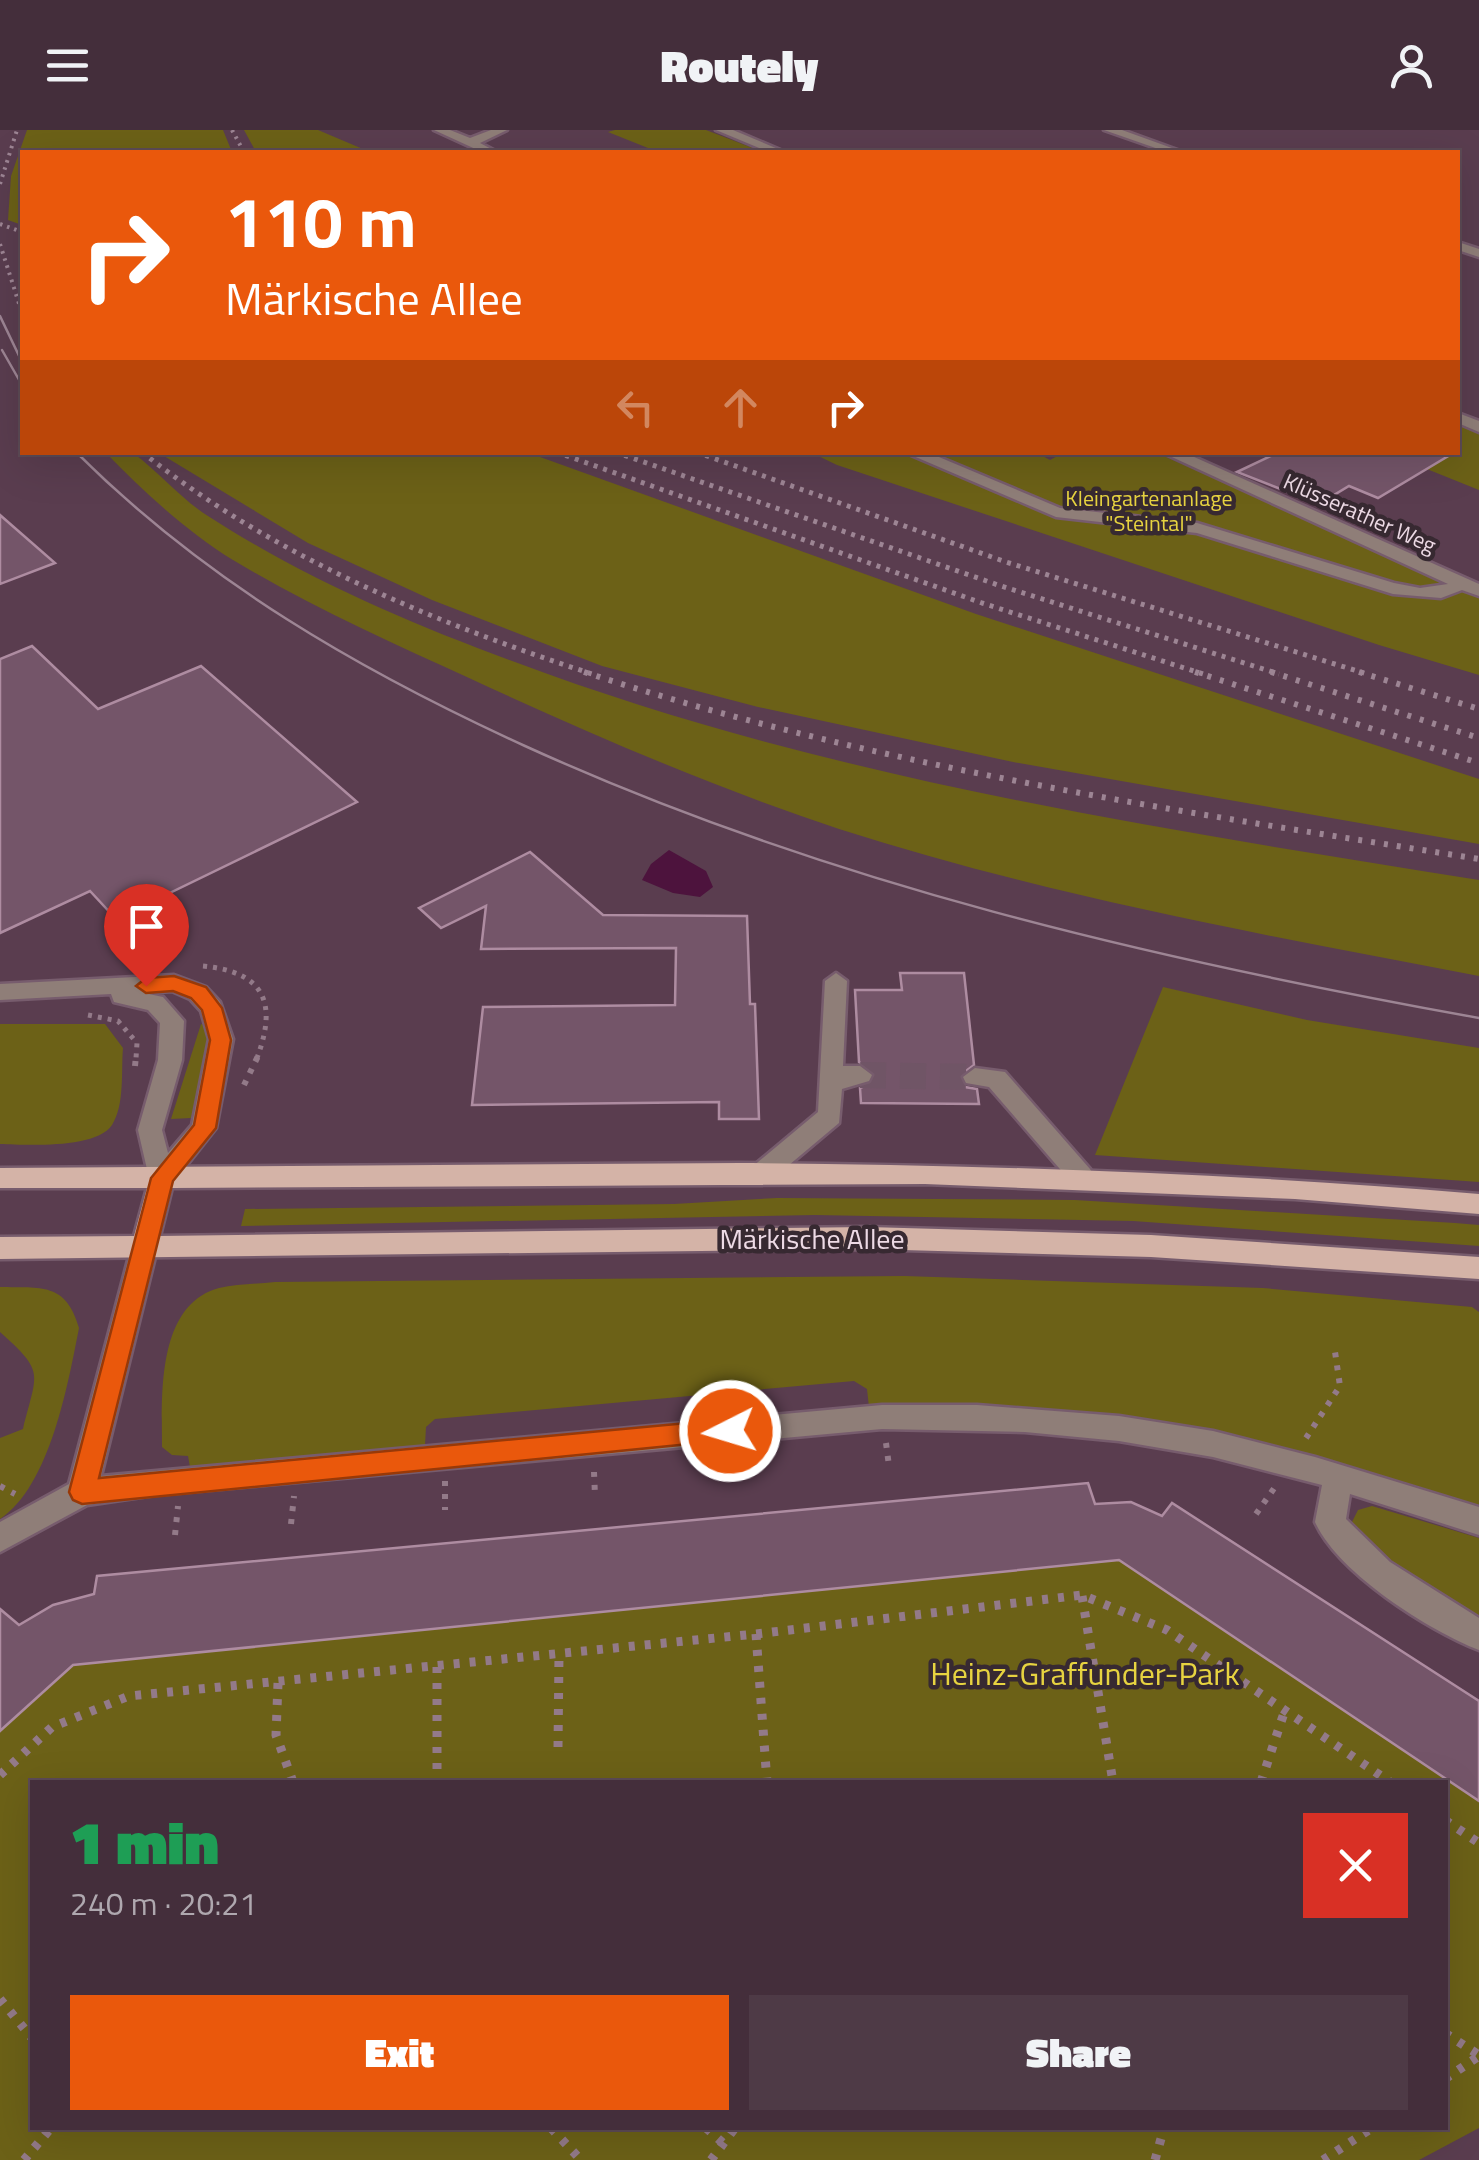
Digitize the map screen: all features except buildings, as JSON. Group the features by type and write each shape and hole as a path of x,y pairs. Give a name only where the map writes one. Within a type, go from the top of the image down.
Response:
{"main road":[{"path":"0,1178 1080,1176 1479,1204"},
{"path":"145,1245 162,1178"},
{"name":"Märkische Allee","path":"0,1248 982,1240 1151,1246 1479,1268"}],"street":[{"path":"440,130 486,150"},
{"path":"469,143 501,130"},
{"path":"722,130 774,150"},
{"path":"1114,130 1171,150"},
{"path":"919,455 1056,512 1081,518 1127,518 1214,532 1406,592 1443,593 1470,587"},
{"name":"Klüsserather Weg","path":"1175,455 1470,587"},
{"path":"761,1174 830,1116 836,980"},
{"path":"90,1003 174,983 198,992 212,1008 219,1025 221,1040 204,1128 162,1178"},
{"path":"0,992 90,1003 155,1003 172,1021 170,1060 150,1130 162,1178"},
{"path":"830,1085 844,1075 860,1074"},
{"path":"975,1077 996,1078 1080,1176"},
{"path":"82,1492 145,1245"},
{"path":"0,1538 82,1492 882,1417 961,1416 1088,1424 1164,1435 1290,1464 1479,1521"},
{"path":"1338,1480 1330,1522 1350,1550 1375,1571 1479,1635"}],"path":[{"path":"90,1003 118,1021 137,1044 135,1077"},
{"path":"1256,1514 1340,1386 1334,1344"},
{"path":"1082,1595 1113,1780"},
{"path":"0,1774 52,1726 129,1696 756,1634 1082,1595 1167,1630 1387,1780"},
{"path":"756,1634 767,1780"},
{"path":"558,1747 559,1654"},
{"path":"437,1780 438,1667"},
{"path":"278,1683 276,1735 291,1780"},
{"path":"1261,1780 1285,1710"},
{"path":"1448,1822 1479,1843"},
{"path":"0,1999 30,2036"},
{"path":"1448,2035 1479,2056 1448,2077"},
{"path":"24,2160 49,2130"},
{"path":"553,2130 582,2160"},
{"path":"708,2130 724,2143"},
{"path":"710,2160 734,2130"},
{"path":"1155,2160 1163,2130"},
{"path":"1323,2160 1369,2130"}],"green space":[{"path":"27,130 223,130 231,150 20,150"},
{"path":"244,130 318,130 365,150 255,150"},
{"path":"706,130 758,150 653,150 608,132"},
{"path":"20,150 20,224 8,220 11,176"},
{"path":"1460,426 1479,433 1479,490 1392,455 1460,455"},
{"path":"108,455 136,455 208,516 357,598 475,647 632,703 750,738 991,795 1113,819 1479,880 1479,976 1077,894 918,853 745,796 652,759 379,637 233,560 150,496"},
{"path":"162,455 535,455 976,614 1479,779 1479,844 1013,762 758,707 602,666 432,600 308,543"},
{"name":"Kleingartenanlage \"Steintal\"","path":"816,455 1041,455 1050,460 1059,455 1162,455 1479,596 1479,675 1379,645"},
{"path":"1163,987 1307,1020 1479,1048 1479,1182 1095,1155"},
{"path":"0,1024 105,1024 123,1048 121,1098 112,1125 104,1133 77,1142 0,1144"},
{"path":"201,1024 208,1027 211,1046 191,1118 171,1119"},
{"path":"777,1198 1075,1200 1455,1223 1479,1225 1479,1246 1133,1221 815,1215 241,1226 245,1209 674,1204"},
{"path":"904,1276 1263,1288 1472,1307 1479,1312 1479,1505 1273,1449 1162,1425 1037,1410 869,1407 867,1389 854,1381 435,1419 426,1427 425,1445 190,1467 188,1456 172,1455 162,1447 163,1379 173,1333 198,1298 219,1288 275,1282"},
{"path":"0,1287 40,1288 59,1295 74,1313 79,1328 62,1404 44,1459 17,1504 0,1519 0,1438 23,1429 34,1374 25,1356 0,1332"},
{"path":"1372,1506 1479,1538 1479,1619 1372,1553 1350,1526 1358,1510"},
{"name":"Heinz-Graffunder-Park","path":"1119,1560 1448,1780 30,1780 30,2130 1448,2130 1448,1780 1479,1801 1479,2128 1419,2160 0,2160 0,1731 73,1665"}],"shaded area":[{"path":"669,850 706,871 713,887 700,897 673,893 642,880 651,864"}],"tunnel":[{"path":"860,1075 975,1077"}],"tram line":[{"path":"0,316 20,358"},
{"path":"2,350 20,382"},
{"path":"79,455 126,499 231,582 344,654 463,717 640,795 756,838 993,912 1235,970 1479,1018"}],"railway":[{"path":"0,184 17,130"},
{"path":"232,130 243,150"},
{"path":"0,224 20,231"},
{"path":"0,244 20,307"},
{"path":"146,455 246,524 357,583 473,632 592,674"},
{"path":"564,455 982,603 1203,674"},
{"path":"624,455 998,585 1279,674"},
{"path":"704,455 1006,562 1367,674"},
{"path":"584,672 804,735 916,760 1140,804 1479,859"},
{"path":"1195,672 1479,763"},
{"path":"1271,672 1479,738"},
{"path":"1359,672 1479,709"}],"route":[{"path":"146,986 174,983 198,992 212,1008 221,1040 204,1128 162,1178 82,1492 155,1482 730,1431"}]}
